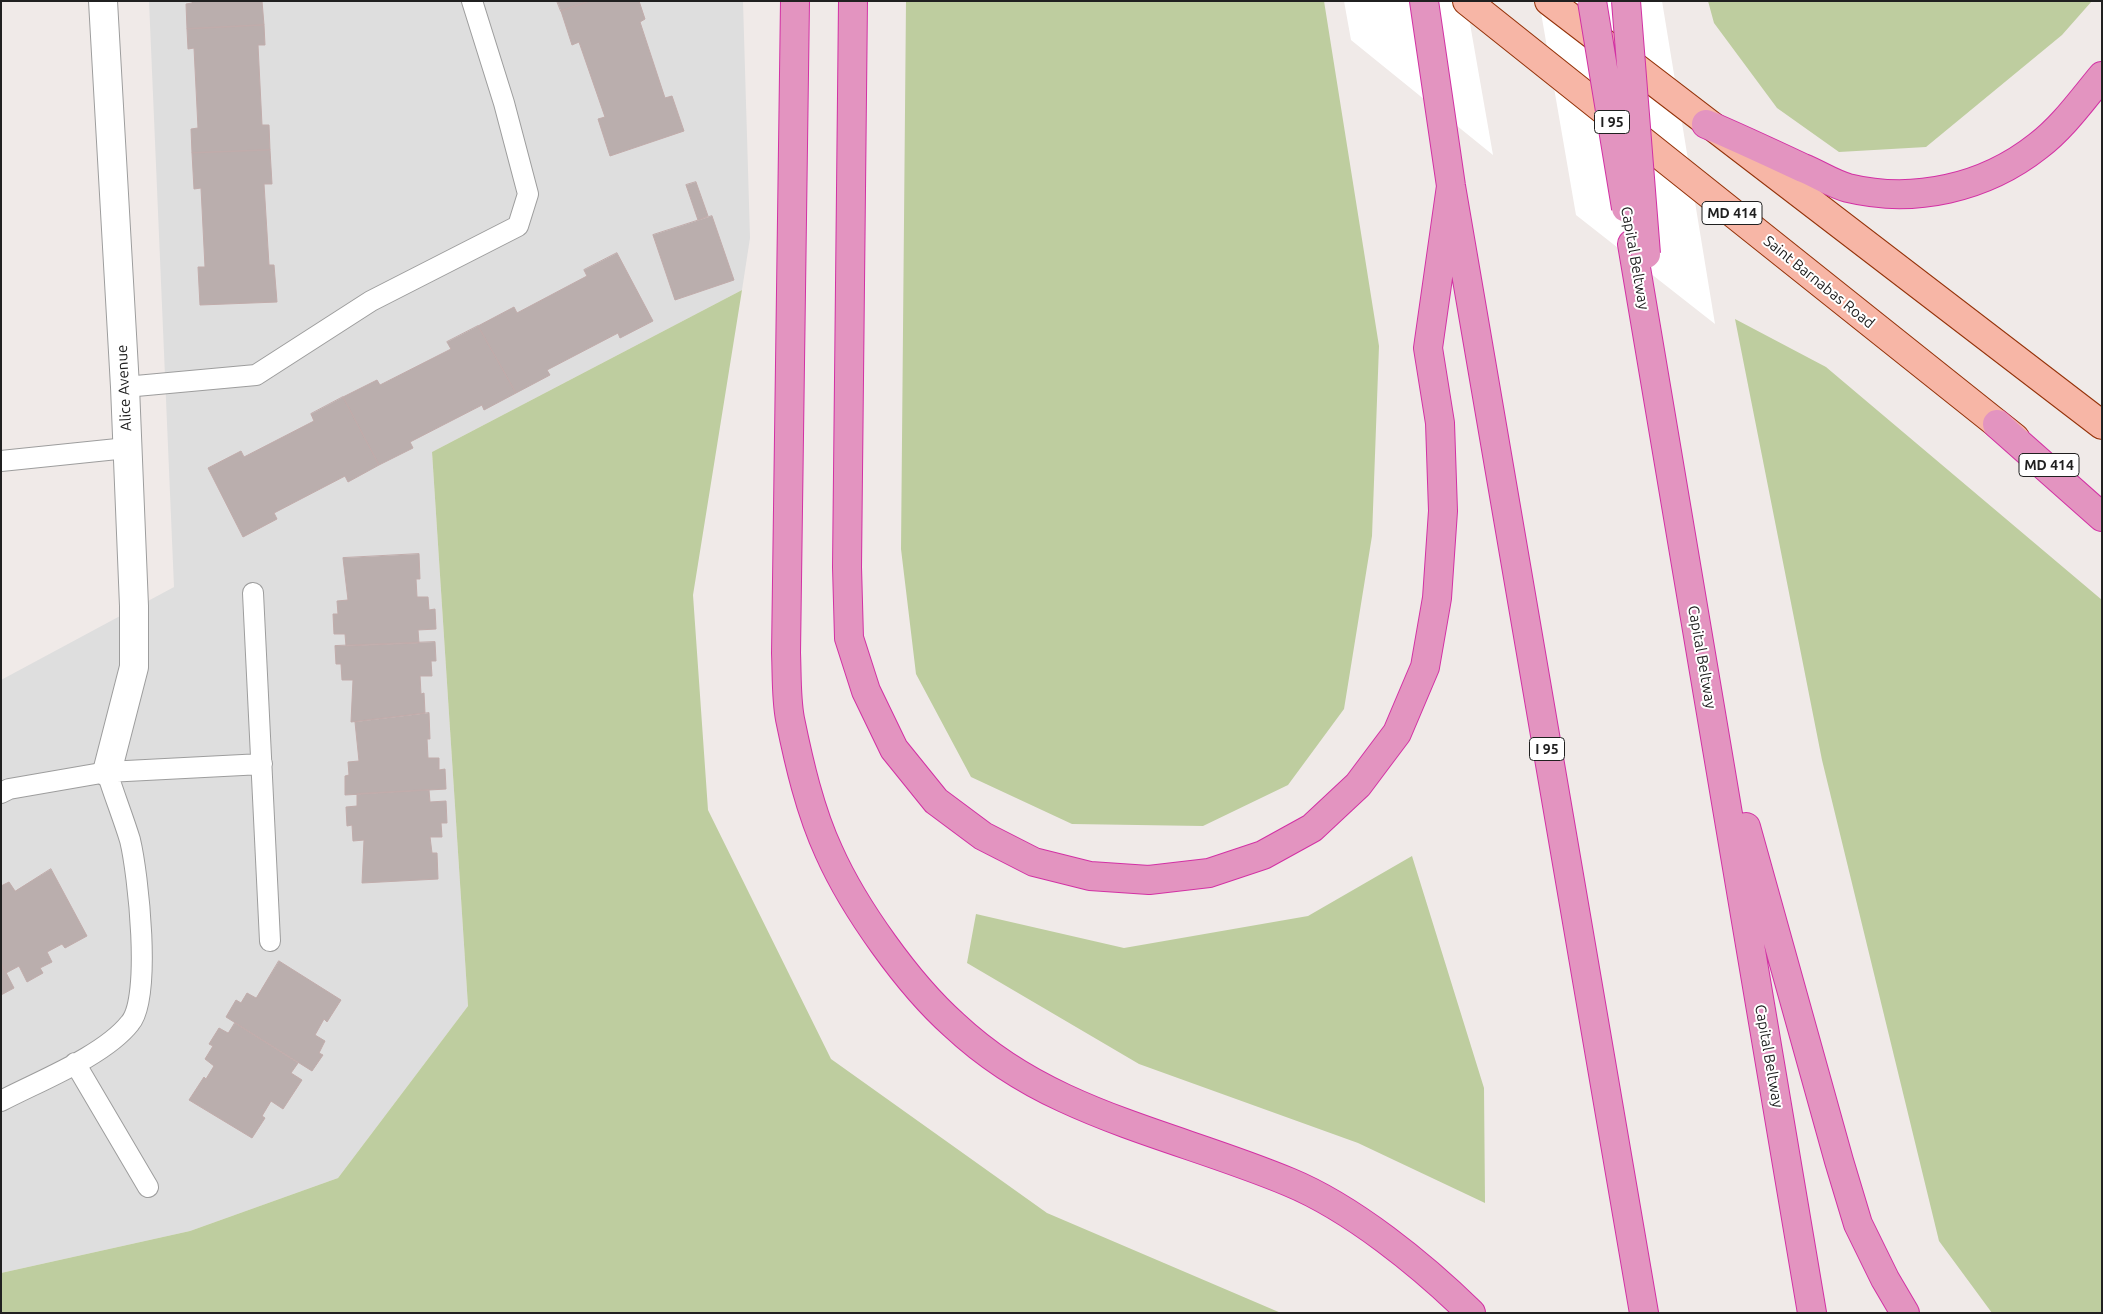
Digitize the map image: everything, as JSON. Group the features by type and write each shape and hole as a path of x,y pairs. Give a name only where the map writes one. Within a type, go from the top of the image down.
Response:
{"highway":[{"path":"795,1 786,653 790,716 804,780 828,852 866,918 905,972 953,1024 1000,1061 1062,1097 1119,1122 1291,1183 1344,1211 1395,1248 1471,1313"},
{"path":"853,1 847,567 849,638 866,691 894,749 930,793 936,800 983,836 1034,862 1090,876 1149,880 1209,873 1263,855 1312,828 1358,785 1397,733 1425,667 1437,598 1444,510 1440,423 1428,348 1451,186"},
{"name":"I 95","path":"1424,1 1451,186 1644,1313"},
{"name":"Capital Beltway","path":"1592,1 1639,249 1655,375 1812,1313"},
{"path":"1626,1 1639,249"},
{"path":"1706,124 1846,187 1880,193 1917,195 1956,186 2001,171 2039,146 2072,113 2102,76"},
{"path":"1997,424 2102,516"},
{"path":"1707,683 1858,1224 1885,1279 1905,1313"}],"main road":[{"name":"Saint Barnabas Road","path":"1466,1 1997,424 2102,505"},
{"path":"1548,1 1706,124 2102,425"}],"street":[{"name":"Alice Avenue","path":"103,1 125,388 134,606 134,667 107,772"}],"lane":[{"path":"125,388 256,375 370,301 518,226 528,194 504,102 472,1"},
{"path":"1,461 127,448"},
{"path":"252,593 270,940"},
{"path":"1,792 17,787 107,772 262,764"},
{"path":"1,1101 99,1050 132,1022 142,974 136,872 130,841 107,772"},
{"path":"75,1063 148,1188"}],"shaded area":[{"path":"149,1 743,1 750,238 742,290 432,452 468,1006 338,1178 190,1231 1,1273 1,680 174,587"}],"green space":[{"path":"906,1 1324,1 1379,346 1372,536 1344,709 1288,785 1203,826 1072,824 971,777 916,674 901,549"},
{"path":"1708,1 2092,1 2062,35 1926,147 1839,152 1777,108 1714,23"},
{"path":"742,290 693,595 708,810 831,1059 1047,1213 1281,1313 1,1313 1,1273 190,1231 338,1178 468,1006 432,452"},
{"path":"1735,319 1826,367 2102,600 2102,1313 1992,1313 1939,1241 1822,760"},
{"path":"1412,856 1484,1088 1485,1203 1358,1143 1139,1064 967,963 976,914 1124,948 1308,916"}],"pier":[{"path":"1344,1 1466,1 1493,155 1351,40"},
{"path":"1539,1 1662,1 1715,324 1576,215"}],"building":[{"path":"192,1 262,1 264,25 187,29 186,4 192,3"},
{"path":"557,1 590,1 561,11"},
{"path":"590,1 639,1 645,19 640,22 665,98 672,96 684,131 610,156 598,119 605,117 579,42 572,45 561,11"},
{"path":"264,25 265,45 258,45 262,125 269,125 270,150 192,153 191,129 198,128 194,48 188,49 187,29"},
{"path":"270,150 272,184 264,184 269,265 274,265 277,302 200,305 198,267 205,267 201,188 194,189 192,153"},
{"path":"696,182 708,216 698,220 686,185"},
{"path":"712,216 734,280 675,300 653,235"},
{"path":"617,253 653,321 620,338 618,333 547,370 550,375 516,393 478,326 514,307 517,313 587,276 584,270"},
{"path":"478,326 516,393 484,410 482,405 410,442 413,448 379,465 343,397 377,380 380,385 451,349 447,342"},
{"path":"343,397 379,465 348,482 345,476 274,513 277,519 243,537 208,468 241,451 244,457 314,421 311,414"},
{"path":"419,554 420,579 416,579 417,597 428,597 429,610 435,609 436,629 418,630 419,643 346,646 345,634 334,634 333,614 338,614 337,601 348,600 343,558"},
{"path":"435,642 436,661 431,661 432,676 420,676 421,694 424,693 425,713 351,722 353,680 342,680 341,664 336,664 335,646"},
{"path":"429,713 430,739 427,739 428,758 439,758 439,770 445,769 446,789 345,795 345,776 349,775 348,762 359,761 355,722"},
{"path":"429,790 430,802 446,801 447,823 441,823 442,837 430,837 432,853 437,853 438,879 362,883 364,840 353,841 352,825 347,826 346,807 357,806 357,794"},
{"path":"51,869 87,936 65,948 62,944 47,952 52,962 40,968 43,973 27,982 19,966 6,973 1,963 1,886 9,882 15,891"},
{"path":"279,961 341,1000 327,1022 324,1019 315,1035 325,1041 319,1053 323,1055 312,1071 226,1017 236,1000 241,1003 247,993 256,998"},
{"path":"1,963 14,988 1,995"},
{"path":"235,1023 298,1063 291,1073 302,1080 283,1109 271,1101 262,1116 265,1118 252,1138 189,1100 204,1077 206,1079 214,1066 205,1059 213,1046 209,1044 219,1028 228,1033"}]}
